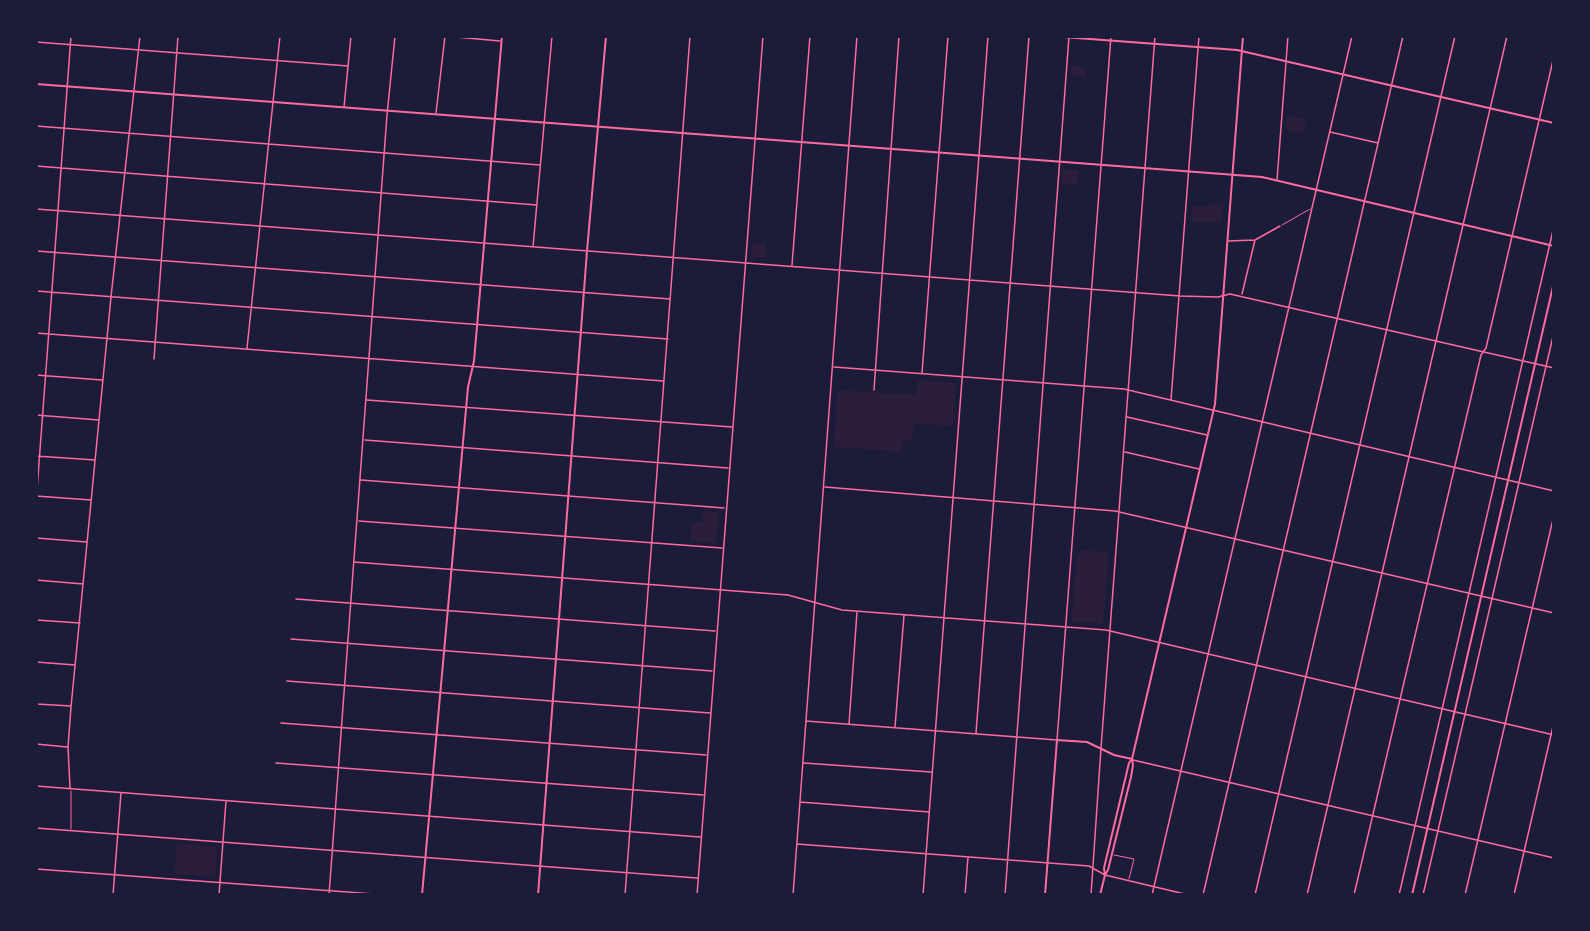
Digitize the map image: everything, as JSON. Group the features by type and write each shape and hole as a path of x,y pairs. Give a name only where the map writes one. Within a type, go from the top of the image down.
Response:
{"main road":[{"path":"422,895 468,387 473,366 477,325 482,243 502,36"},
{"path":"538,895 580,333 606,36"},
{"path":"1050,36 1242,51 1554,123"},
{"path":"1100,895 1132,771 1132,759 1214,411 1244,36"},
{"path":"36,84 1262,177 1554,246"},
{"path":"1412,895 1554,282"},
{"path":"1045,895 1057,740 1087,742 1114,755 1132,759"},
{"path":"1105,876 1104,868 1132,759"}],"street":[{"path":"36,502 71,36"},
{"path":"70,788 68,747 71,706 111,297 140,36"},
{"path":"154,359 178,36"},
{"path":"247,349 280,36"},
{"path":"344,107 351,36"},
{"path":"329,895 395,36"},
{"path":"436,114 445,36 501,41"},
{"path":"533,247 552,36"},
{"path":"625,895 690,36"},
{"path":"697,895 763,36"},
{"path":"792,266 810,36"},
{"path":"793,895 857,36"},
{"path":"874,390 899,36"},
{"path":"922,374 948,36"},
{"path":"923,895 988,36"},
{"path":"976,734 1029,36"},
{"path":"806,721 1057,740 1111,36"},
{"path":"1091,895 1155,36"},
{"path":"1171,401 1199,36"},
{"path":"1276,180 1288,36"},
{"path":"1152,895 1352,36"},
{"path":"1203,895 1403,36"},
{"path":"1255,895 1455,36"},
{"path":"1307,895 1507,36"},
{"path":"1005,895 1069,37"},
{"path":"36,42 348,66"},
{"path":"1354,895 1554,56"},
{"path":"36,126 540,165"},
{"path":"1329,132 1378,144"},
{"path":"36,166 537,205"},
{"path":"36,209 1180,296 1218,297 1230,294 1554,368"},
{"path":"1228,241 1255,240 1280,225"},
{"path":"1399,895 1554,226"},
{"path":"1242,296 1255,240"},
{"path":"36,251 671,299"},
{"path":"36,291 668,339"},
{"path":"1423,895 1554,332"},
{"path":"36,333 665,381"},
{"path":"833,367 1129,391 1554,491"},
{"path":"36,375 103,380"},
{"path":"366,400 732,427"},
{"path":"36,416 100,420"},
{"path":"1127,417 1208,436"},
{"path":"363,440 729,468"},
{"path":"1124,452 1199,469"},
{"path":"38,456 96,460"},
{"path":"360,480 726,508"},
{"path":"824,487 1119,511 1554,613"},
{"path":"36,496 92,500"},
{"path":"1465,895 1554,515"},
{"path":"357,520 723,548"},
{"path":"36,538 88,542"},
{"path":"354,562 788,595 842,610 1110,631 1553,735"},
{"path":"36,580 84,584"},
{"path":"296,599 716,631"},
{"path":"849,724 857,611"},
{"path":"896,727 904,615"},
{"path":"36,620 80,623"},
{"path":"291,639 714,671"},
{"path":"36,662 75,665"},
{"path":"287,681 710,713"},
{"path":"36,704 71,706"},
{"path":"1514,895 1553,735 1554,722"},
{"path":"281,723 707,755"},
{"path":"36,744 68,747"},
{"path":"1132,759 1554,858"},
{"path":"276,762 704,795"},
{"path":"803,762 932,772"},
{"path":"36,786 701,837"},
{"path":"113,895 121,793"},
{"path":"219,895 226,801"},
{"path":"800,802 929,812"},
{"path":"36,828 698,878"},
{"path":"796,844 1093,867 1105,876 1188,895"},
{"path":"965,895 968,857"},
{"path":"36,869 388,895"}],"lane":[{"path":"1280,225 1311,209"},
{"path":"70,788 71,831"},
{"path":"1112,854 1134,859 1129,881"}],"shaded area":[{"path":"1071,66 1086,68 1086,77 1070,75"},
{"path":"1287,115 1307,119 1304,134 1286,130"},
{"path":"1063,169 1079,170 1077,184 1062,184"},
{"path":"1208,204 1223,205 1221,223 1191,221 1192,206 1207,207"},
{"path":"752,243 766,243 766,258 750,257"},
{"path":"918,380 956,383 953,426 914,423 912,440 902,439 901,452 834,447 837,390 916,395"},
{"path":"703,511 719,512 716,543 690,541 692,522 702,522"},
{"path":"1081,550 1109,552 1103,624 1071,621 1077,554"},
{"path":"177,844 217,847 215,877 174,874"}]}
